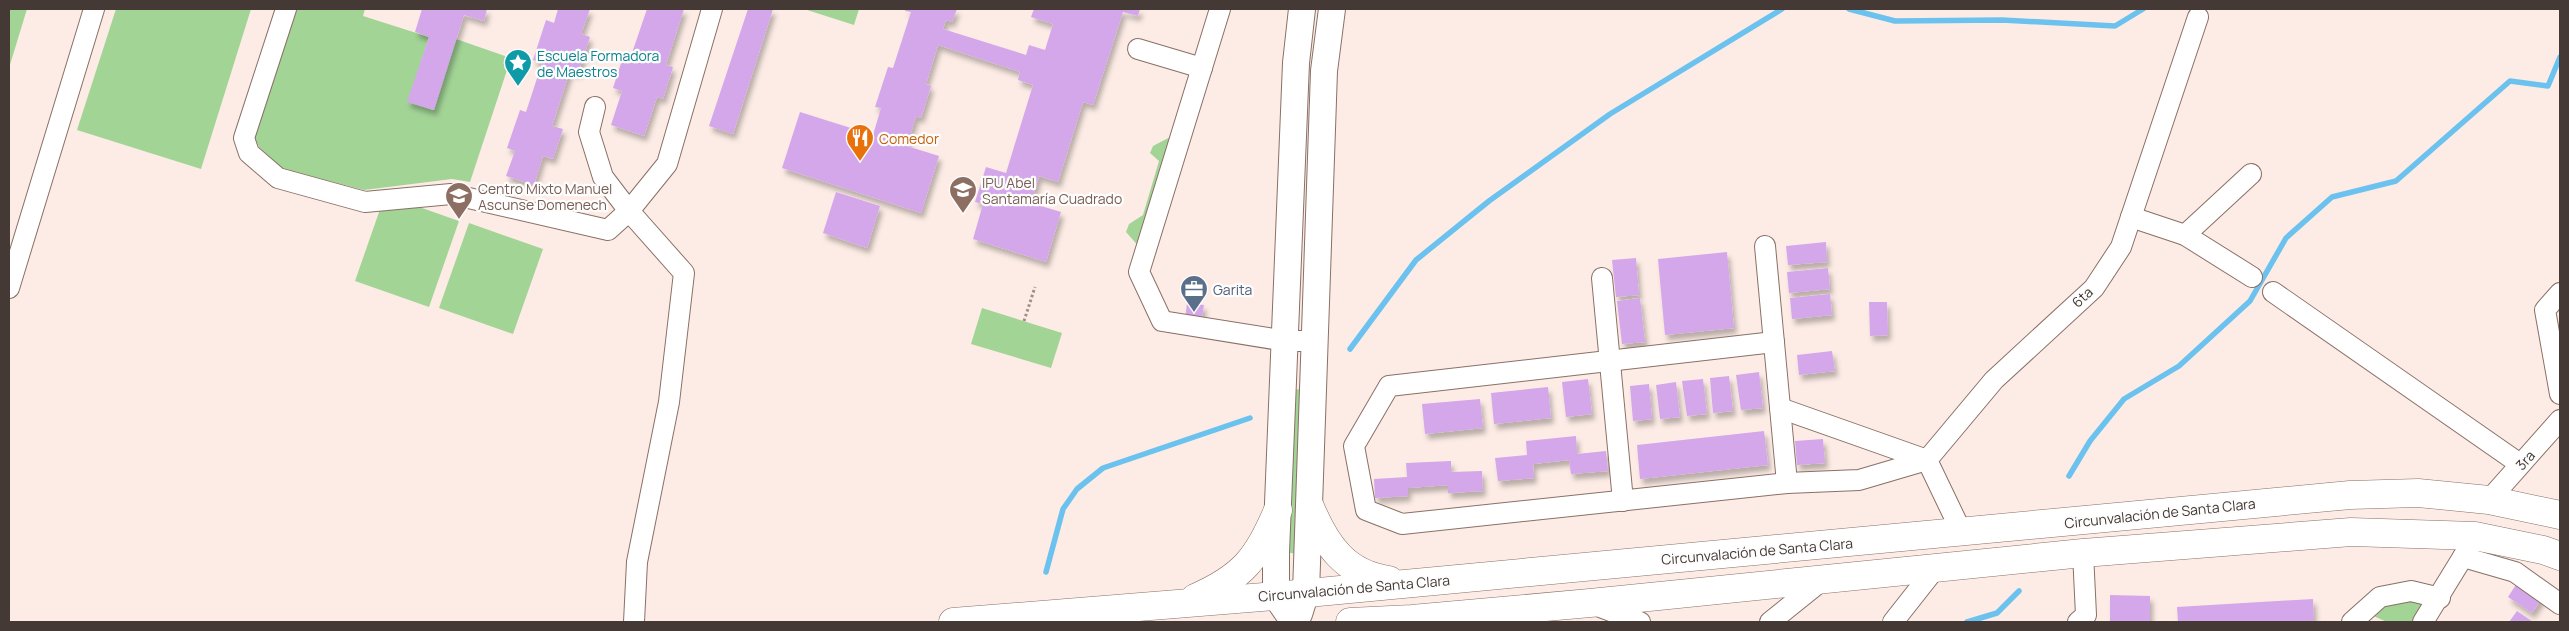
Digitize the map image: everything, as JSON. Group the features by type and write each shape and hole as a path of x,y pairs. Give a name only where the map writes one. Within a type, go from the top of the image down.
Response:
{"highway":[{"name":"Circunvalación de Santa Clara","path":"953,622 1276,596 2350,495 2418,493 2489,500 2560,516"},
{"path":"1310,507 1329,546 1353,569 1376,579 1408,583"},
{"path":"1182,604 1220,587 1247,566 1264,544 1278,510"},
{"path":"1350,622 1413,621 1825,578 1934,570 2082,553 2351,532 2469,547 2543,550 2560,556"}],"main road":[{"path":"1295,622 1276,596 1296,63 1302,9"},
{"path":"1295,622 1306,592 1324,71 1332,9"}],"street":[{"path":"9,288 94,9"},
{"path":"286,9 244,138 250,153 278,178 365,202 452,194 608,230 629,211 667,164 712,9"},
{"path":"1220,9 1139,272 1162,321 1286,341 1315,342"},
{"name":"6ta","path":"1927,460 1994,380 2094,288 2121,247 2198,17"},
{"path":"1138,49 1202,68"},
{"path":"595,106 589,132 603,177 629,211 684,273 669,402 637,562 634,622"},
{"path":"2185,235 2252,174"},
{"path":"2131,217 2185,235 2252,277"},
{"path":"1766,246 1786,483"},
{"path":"1602,278 1623,501"},
{"path":"2273,292 2520,464"},
{"path":"2560,293 2545,310 2560,394"},
{"path":"1774,342 1390,386 1354,446 1366,510 1402,524 1786,483 1858,480 1927,460"},
{"path":"1780,408 1927,460 1962,532"},
{"name":"3ra","path":"2489,500 2560,420"},
{"path":"2423,622 2440,598 2469,547 2515,572 2560,604"},
{"path":"2078,622 2086,615 2082,553"},
{"path":"1893,622 1934,570"},
{"path":"1770,622 1825,578"},
{"path":"2352,622 2380,597 2411,591 2440,598"},
{"path":"1590,603 1640,622"}],"path":[{"path":"1024,321 1035,287"}],"green space":[{"path":"9,9 27,9 9,68"},
{"path":"116,9 251,9 201,169 77,130"},
{"path":"297,9 365,9 363,16 429,37 408,101 433,110 456,39 511,58 470,182 452,179 364,190 283,169 259,147 254,136"},
{"path":"804,9 859,9 854,25"},
{"path":"1176,134 1141,249 1126,232 1129,224 1143,215 1159,161 1150,153 1153,146"},
{"path":"385,195 459,221 429,307 355,281"},
{"path":"469,223 543,249 513,334 439,308"},
{"path":"982,308 1062,333 1051,368 971,344"},
{"path":"1300,389 1296,554 1286,552 1293,390"},
{"path":"2409,597 2427,607 2416,622 2387,622 2369,614 2382,603"}],"building":[{"path":"422,9 487,9 484,21 464,15 434,110 407,102 429,37 415,32"},
{"path":"558,9 590,9 581,34 590,37 578,73 570,71 552,126 563,129 553,159 543,156 534,185 506,176 515,151 507,148 520,110 526,112 542,63 533,60 546,20 554,23"},
{"path":"647,9 684,9 666,65 673,67 663,99 657,97 644,136 611,125 622,91 613,88 625,51 632,53"},
{"path":"748,9 773,9 733,134 709,126"},
{"path":"906,9 957,9 952,22 946,20 943,29 1026,55 1029,45 1045,50 1053,24 1031,17 1034,9 1140,9 1138,16 1123,12 1093,105 1083,102 1058,182 1039,176 1031,203 1061,212 1046,262 973,239 983,204 975,202 986,167 1006,173 1033,85 1018,80 1020,72 938,45 926,84 931,86 921,118 916,116 907,146 939,156 921,213 782,168 800,112 873,135 881,108 875,107 888,67 893,68 911,12 905,11"},
{"path":"836,192 880,206 867,248 823,233"},
{"path":"1826,242 1827,262 1788,265 1786,246"},
{"path":"1727,252 1734,328 1665,335 1658,259"},
{"path":"1636,258 1639,295 1616,297 1612,260"},
{"path":"1828,268 1830,289 1789,293 1787,272"},
{"path":"1830,294 1832,315 1792,319 1790,298"},
{"path":"1640,298 1645,342 1622,344 1617,301"},
{"path":"1869,302 1887,302 1888,335 1870,336"},
{"name":"Garita","path":"1187,303 1204,305 1201,323 1185,320"},
{"path":"1832,351 1835,371 1799,375 1797,355"},
{"path":"1759,372 1763,408 1741,410 1736,375"},
{"path":"1729,376 1733,411 1713,413 1710,378"},
{"path":"1588,379 1592,414 1566,417 1562,382"},
{"path":"1703,379 1707,414 1687,416 1682,381"},
{"path":"1676,382 1680,417 1660,419 1656,385"},
{"path":"1649,384 1652,419 1633,421 1630,386"},
{"path":"1548,387 1551,418 1494,424 1491,393"},
{"path":"1480,399 1483,428 1425,434 1422,404"},
{"path":"1764,431 1768,465 1640,479 1637,445"},
{"path":"1576,436 1577,454 1606,451 1608,471 1571,474 1569,460 1533,464 1534,478 1498,481 1495,458 1527,455 1526,441"},
{"path":"1823,439 1825,463 1797,465 1795,441"},
{"path":"1451,461 1451,472 1482,471 1483,491 1448,493 1448,485 1408,488 1408,496 1375,498 1374,479 1407,477 1406,463"},
{"path":"2519,580 2543,597 2532,613 2508,597"},
{"path":"2110,595 2150,596 2150,622 2110,621"},
{"path":"2313,599 2314,622 2178,622 2177,607"},
{"path":"2517,611 2533,622 2509,622"}],"waterway":[{"path":"1350,349 1416,260 1489,201 1610,114 1782,9"},
{"path":"1849,9 1895,21 2002,20 2115,26 2143,9"},
{"path":"2069,476 2090,441 2124,399 2179,366 2250,301 2286,238 2332,197 2396,181 2510,81 2548,86 2560,57"},
{"path":"1046,572 1063,509 1077,489 1103,468 1250,418"},
{"path":"1967,622 1997,613 2019,591"}],"place":[{"name":"Escuela Formadora de Maestros","path":"518,87"},
{"name":"Comedor","path":"860,162"},
{"name":"IPU Abel Santamaría Cuadrado","path":"963,214"},
{"name":"Centro Mixto Manuel Ascunse Domenech","path":"459,220"},
{"name":"Garita","path":"1194,313"}]}
